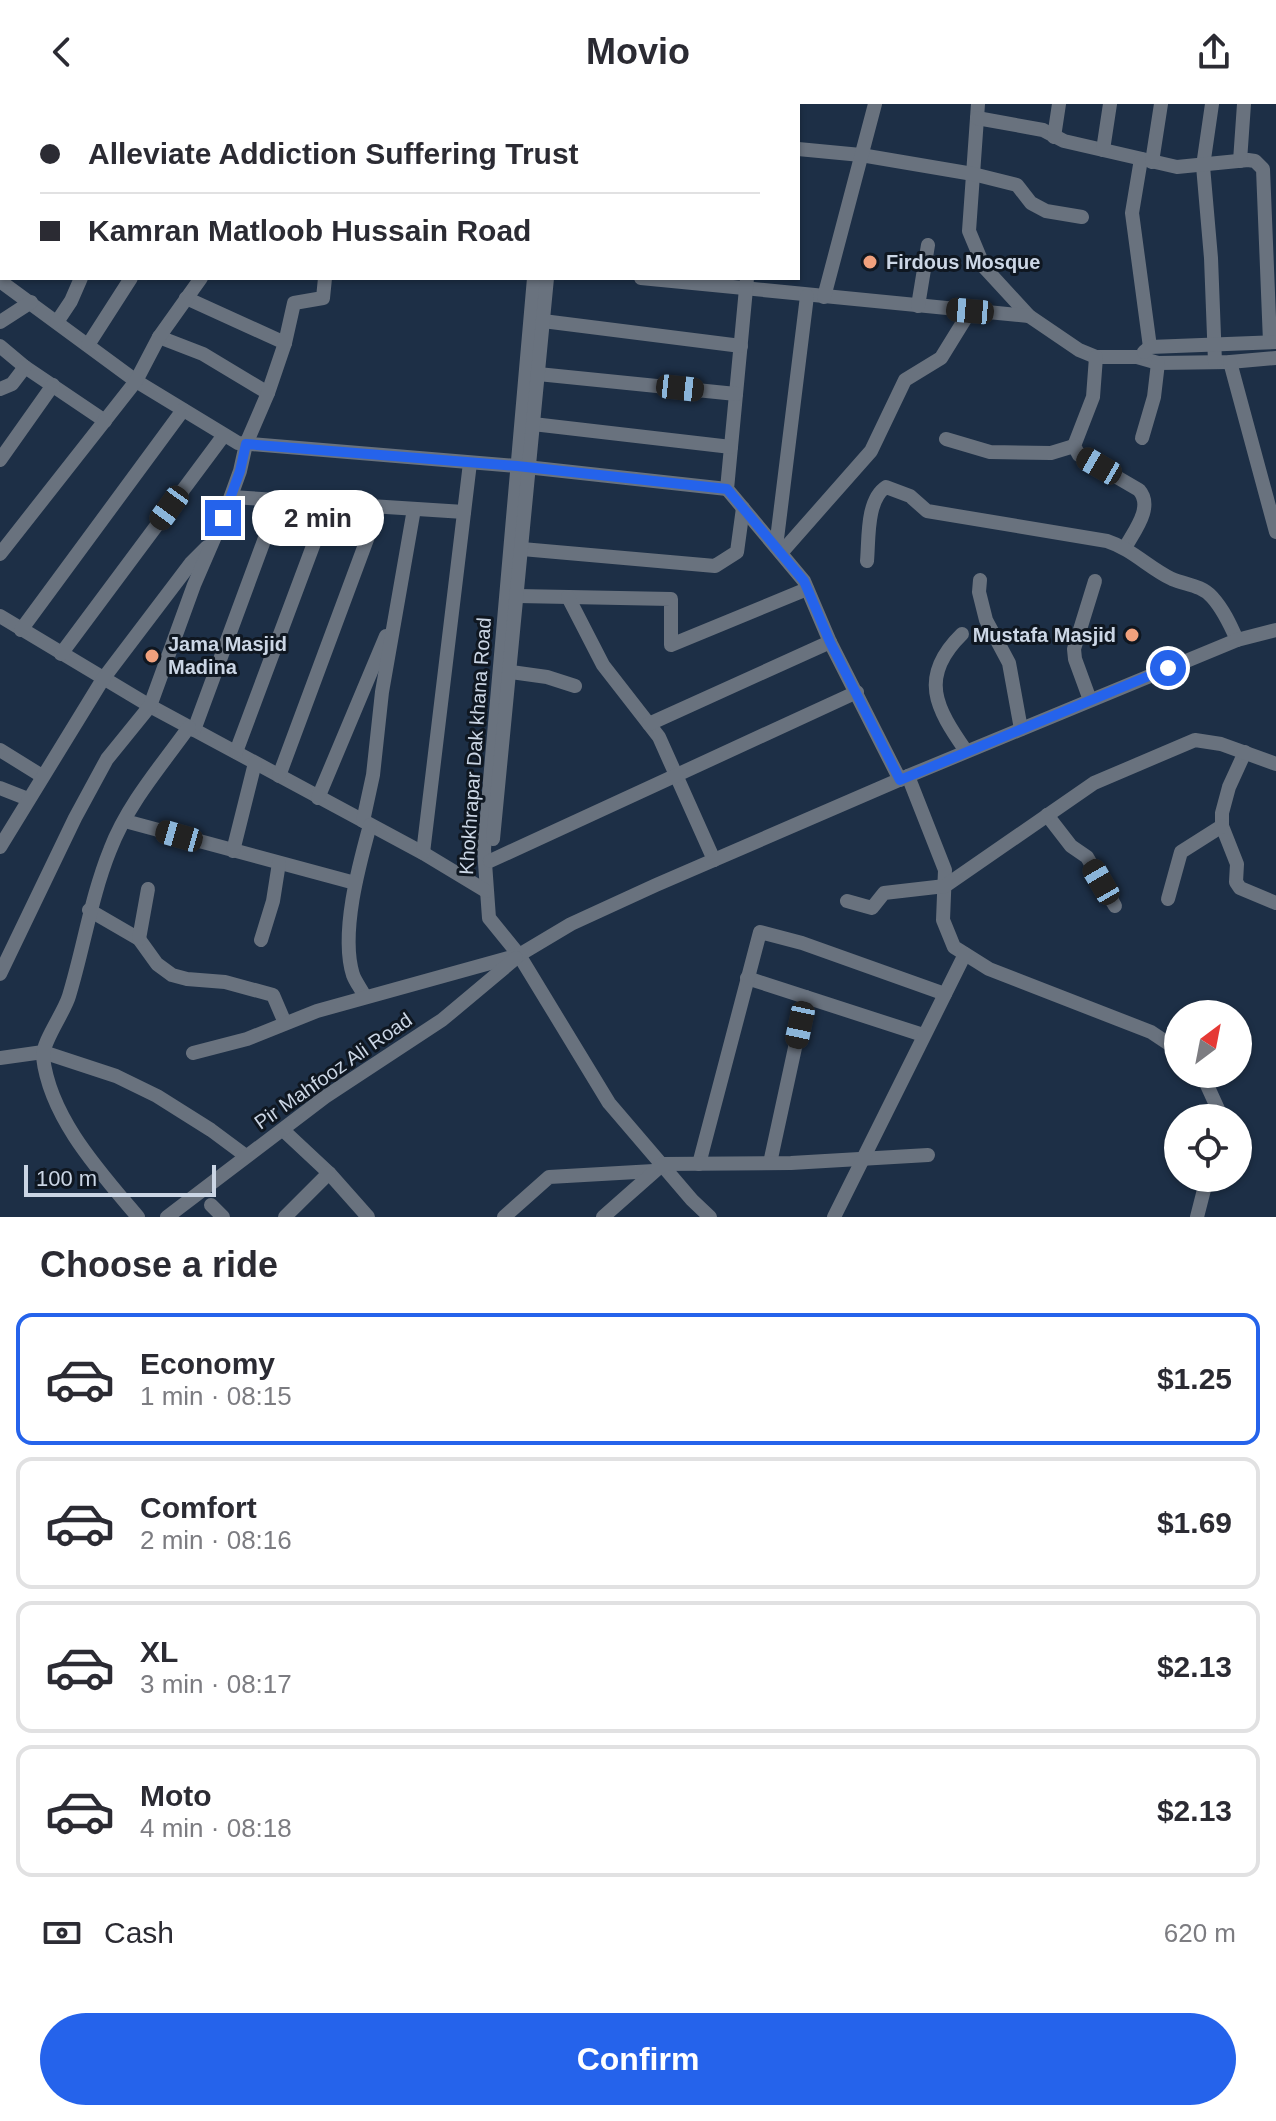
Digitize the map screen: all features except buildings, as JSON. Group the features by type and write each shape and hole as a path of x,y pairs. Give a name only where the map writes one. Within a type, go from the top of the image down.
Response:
{"street":[{"path":"824,297 875,104"},
{"path":"1054,137 1059,104"},
{"path":"1103,150 1110,104"},
{"path":"1150,347 1132,213 1161,104"},
{"path":"1212,104 1203,166 1214,345 1259,467 1275,527"},
{"path":"1240,161 1244,104"},
{"path":"1137,357 1150,347 1273,342 1263,169 1255,161 1177,167 1064,141 1043,130 978,111 969,231 984,267 1029,316 1079,350 1096,357 1137,357 1158,363 1276,358"},
{"path":"800,149 861,155 973,174 1017,185 1031,203 1046,211 1082,217"},
{"path":"918,306 928,245"},
{"path":"57,322 80,280"},
{"path":"88,345 130,280"},
{"path":"0,554 136,381 159,337 200,280"},
{"path":"0,974 107,759 150,706 194,585 231,497 246,444 285,343 294,303 323,298 325,280"},
{"name":"Khokhrapar Dak khana Road","path":"486,891 484,849 523,468 534,280"},
{"name":"Khokhrapar Dak khana Road","path":"486,891 518,596 523,468 533,424 547,280"},
{"path":"676,280 747,284 807,296 1029,316"},
{"path":"0,281 20,285 31,302 136,381 238,443 727,489 807,589 830,642 904,778 945,870 943,920 954,947 989,969 1151,1032 1164,1041"},
{"path":"727,489 747,284"},
{"path":"778,550 807,296"},
{"path":"186,298 285,343"},
{"path":"0,322 31,302"},
{"path":"778,550 871,451 905,380 941,358 970,311"},
{"path":"543,321 741,346"},
{"path":"159,337 203,354 268,393"},
{"path":"0,346 25,367 105,421"},
{"path":"1074,446 1093,397 1096,357"},
{"path":"1142,438 1154,397 1158,363"},
{"path":"0,389 12,384 25,367"},
{"path":"538,374 736,394"},
{"path":"0,460 53,385"},
{"path":"21,630 183,410"},
{"path":"533,424 731,447"},
{"path":"61,654 224,435"},
{"path":"946,439 990,452 1051,453 1074,446"},
{"path":"1074,446 1079,455 1144,495 1146,506 1125,548"},
{"path":"423,853 470,463"},
{"path":"1259,467 1276,463"},
{"path":"867,561 871,517 880,491 886,487 910,496 927,511 1107,541 1125,548 1172,579 1210,594 1224,613 1237,640"},
{"path":"231,497 464,512"},
{"path":"138,1217 104,1176 54,1098 43,1052 69,999 89,910 111,847 137,799 192,729 279,500"},
{"path":"236,752 329,503"},
{"path":"279,776 379,507"},
{"path":"522,549 715,566 737,552 743,508"},
{"path":"365,997 353,974 349,943 355,883 373,775 380,704 414,509"},
{"path":"0,847 103,679 191,563 213,541"},
{"path":"980,580 979,592 986,620 1009,663 1021,729"},
{"path":"1090,700 1074,649 1095,581"},
{"path":"518,596 671,599 671,645 807,589"},
{"path":"568,597 603,665 659,737 714,860"},
{"path":"318,798 396,614"},
{"path":"0,616 150,706 423,853 486,891 489,918 519,955 609,1103 658,1168 710,1217"},
{"path":"193,1053 247,1039 317,1011 519,955 571,924 966,751 1237,640 1276,630"},
{"path":"962,634 941,658 936,692 944,720 966,751"},
{"path":"649,724 830,642"},
{"path":"511,672 547,677 575,686"},
{"path":"490,861 857,692"},
{"path":"847,901 872,908 884,893 945,886 1094,783 1195,740 1221,744 1276,764"},
{"path":"0,750 42,776"},
{"path":"1245,752 1229,787 1222,826 1237,864 1236,882 1240,888 1276,903"},
{"path":"233,851 255,763"},
{"path":"0,788 28,799"},
{"path":"1047,815 1071,846 1087,857 1115,906"},
{"path":"125,821 355,883"},
{"path":"1168,899 1181,852 1222,826"},
{"path":"261,940 273,901 279,863"},
{"path":"139,939 148,889"},
{"path":"89,910 139,939 157,964 172,975 225,982 273,995 285,1023"},
{"path":"699,1164 757,935 763,931 945,994"},
{"path":"834,1217 965,954"},
{"name":"Pir Mahfooz Ali Road","path":"167,1217 325,1097 442,1020 519,955"},
{"path":"747,978 923,1035"},
{"path":"770,1163 806,997"},
{"path":"0,1058 43,1052 116,1076 157,1096 246,1156"},
{"path":"283,1130 329,1173 368,1217"},
{"path":"504,1217 544,1179 556,1174 699,1164 928,1155"},
{"path":"603,1217 658,1168"},
{"path":"285,1217 329,1173"},
{"path":"1197,1217 1203,1192"},
{"path":"211,1205 223,1217"},
{"path":"686,1217 698,1206"}],"place":[{"name":"Firdous Mosque","path":"870,262"},
{"name":"Mustafa Masjid","path":"1132,635"},
{"name":"Jama Masjid Madina","path":"152,656"}],"route":[{"path":"223,518 246,444 517,466 727,489 804,581 830,642 900,780 1168,668"}]}
